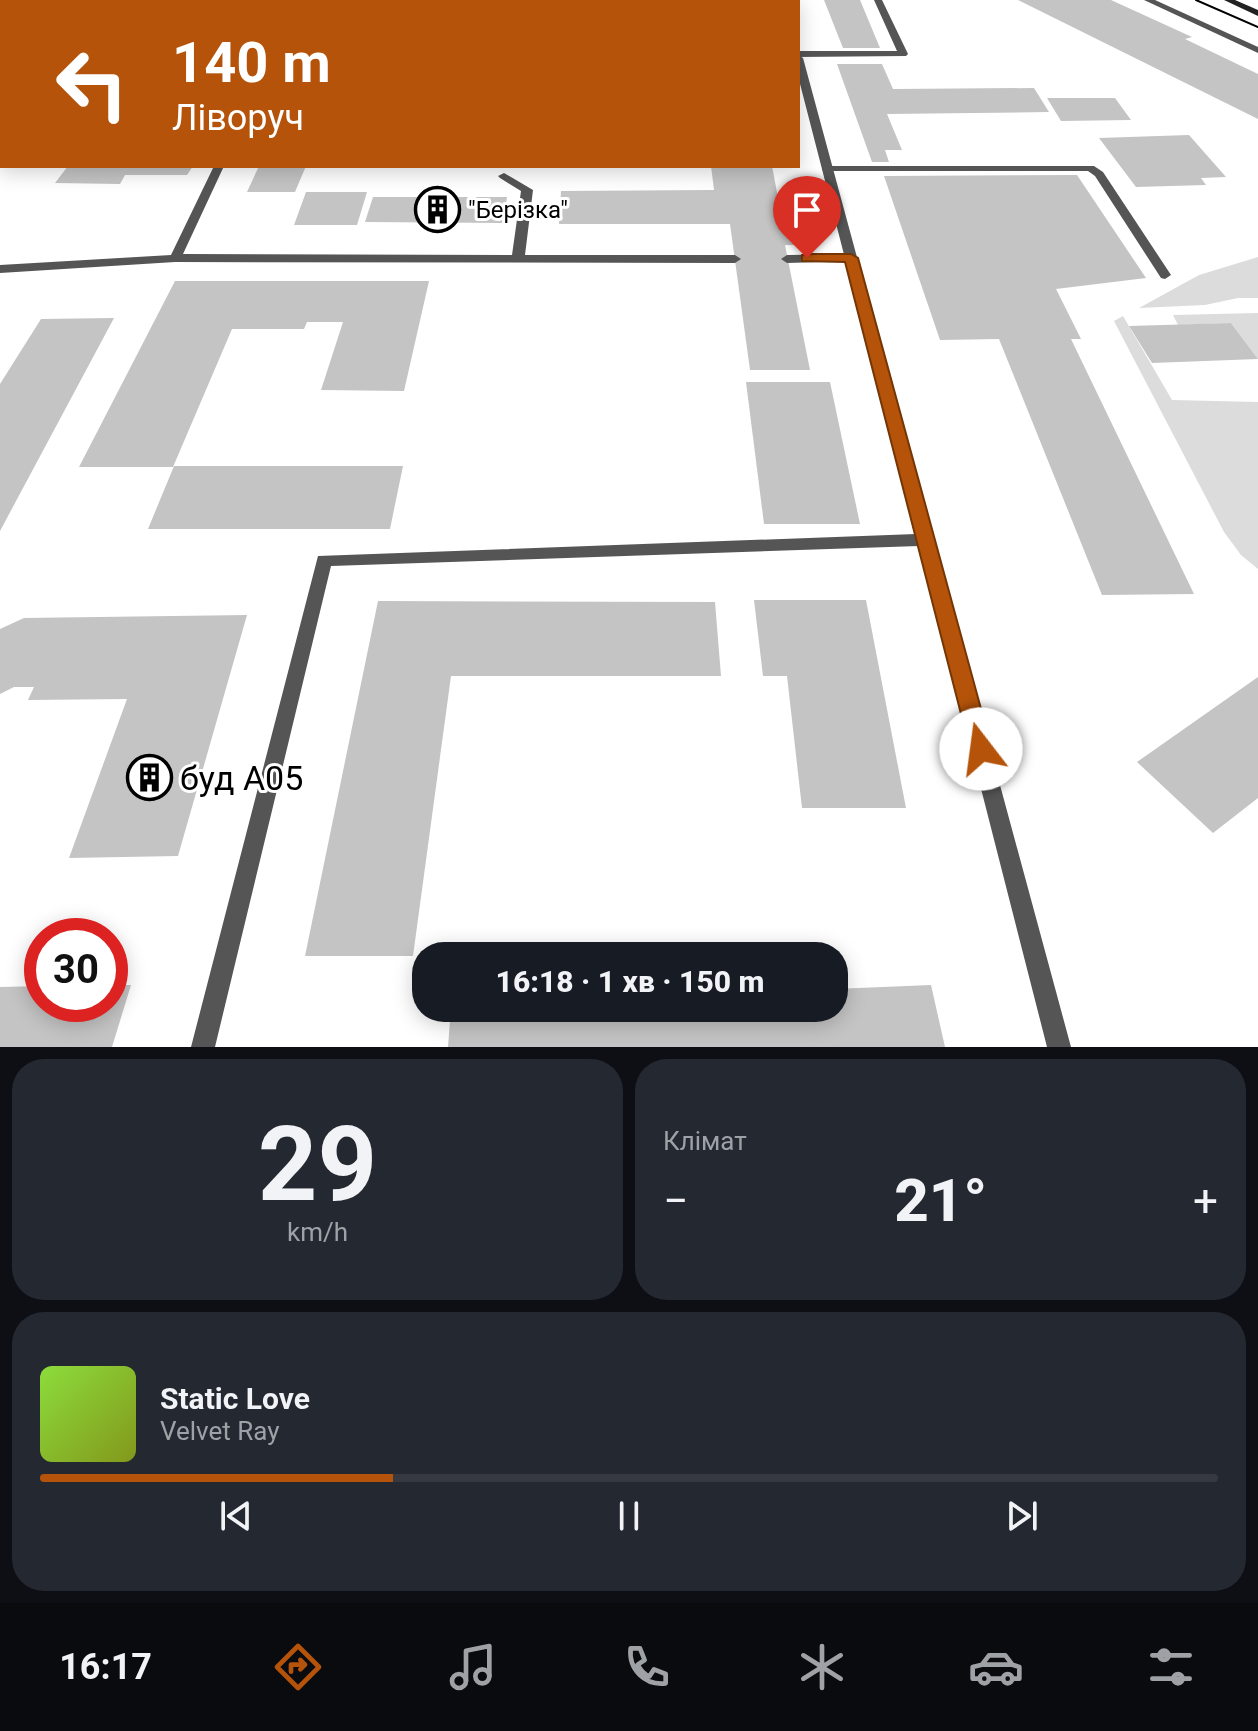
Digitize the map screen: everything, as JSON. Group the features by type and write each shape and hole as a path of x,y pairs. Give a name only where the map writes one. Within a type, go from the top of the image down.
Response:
{"main road":[{"path":"1228,0 1258,13"}],"street":[{"path":"800,56 903,54 878,0"},
{"path":"1148,0 1258,50"},
{"path":"800,64 1059,1047"},
{"path":"175,258 218,168"},
{"path":"827,169 1090,168 1099,174 1165,275"},
{"path":"504,176 527,190 518,258"},
{"path":"0,269 175,258 735,259"},
{"path":"787,259 851,258"},
{"path":"203,1047 324,560 926,540"}],"shaded area":[{"path":"1258,257 1258,298 1238,298 1205,305 1139,308 1199,275"},
{"path":"1258,313 1258,359 1231,323 1178,325 1173,315"},
{"path":"1123,316 1172,400 1258,402 1258,569 1241,555 1224,532 1114,321"}],"building":[{"path":"824,0 860,0 880,48 843,48"},
{"path":"1018,0 1111,0 1192,37 1185,39 1258,74 1258,119"},
{"path":"837,64 882,64 893,89 1034,88 1049,112 887,114 902,150 885,150 889,162 872,162"},
{"path":"1047,98 1115,98 1131,120 1061,121"},
{"path":"1189,135 1226,177 1201,178 1206,185 1136,187 1099,138"},
{"path":"66,168 192,168 187,175 125,175 120,184 55,183"},
{"path":"258,168 305,168 295,192 247,192"},
{"path":"711,168 772,168 783,224 798,224 802,245 785,245 810,370 750,370 730,224 559,224 561,191 714,190"},
{"path":"1077,175 1146,278 1056,289 1081,339 1071,339 1194,594 1102,595 999,339 940,340 884,176"},
{"path":"306,192 367,192 357,225 294,225"},
{"name":"\"Берізка\"","path":"373,197 507,197 503,223 365,222"},
{"path":"175,281 429,281 404,391 321,390 343,322 307,322 304,329 232,329 173,467 79,467"},
{"path":"114,318 0,531 0,384 41,319"},
{"path":"1231,323 1258,359 1152,363 1129,326"},
{"path":"746,382 830,382 860,524 764,524"},
{"path":"174,466 403,466 390,529 148,529"},
{"path":"754,600 866,600 906,808 802,808 787,676 763,676"},
{"path":"378,601 715,602 721,676 451,676 412,956 305,956"},
{"name":"буд А05","path":"247,615 178,856 69,858 127,699 28,700 34,687 14,687 0,694 0,629 24,618"},
{"path":"1258,677 1258,798 1213,833 1137,762"},
{"path":"931,985 945,1047 448,1047 450,1022 848,1022 848,988"},
{"path":"24,986 24,1022 120,1022 112,1047 0,1047 0,987"}],"tram line":[{"path":"1196,0 1258,27"}],"place":[{"name":"\"Берізка\"","path":"437,210"},
{"name":"буд А05","path":"149,778"}],"route":[{"path":"807,258 851,258 981,749"}]}
